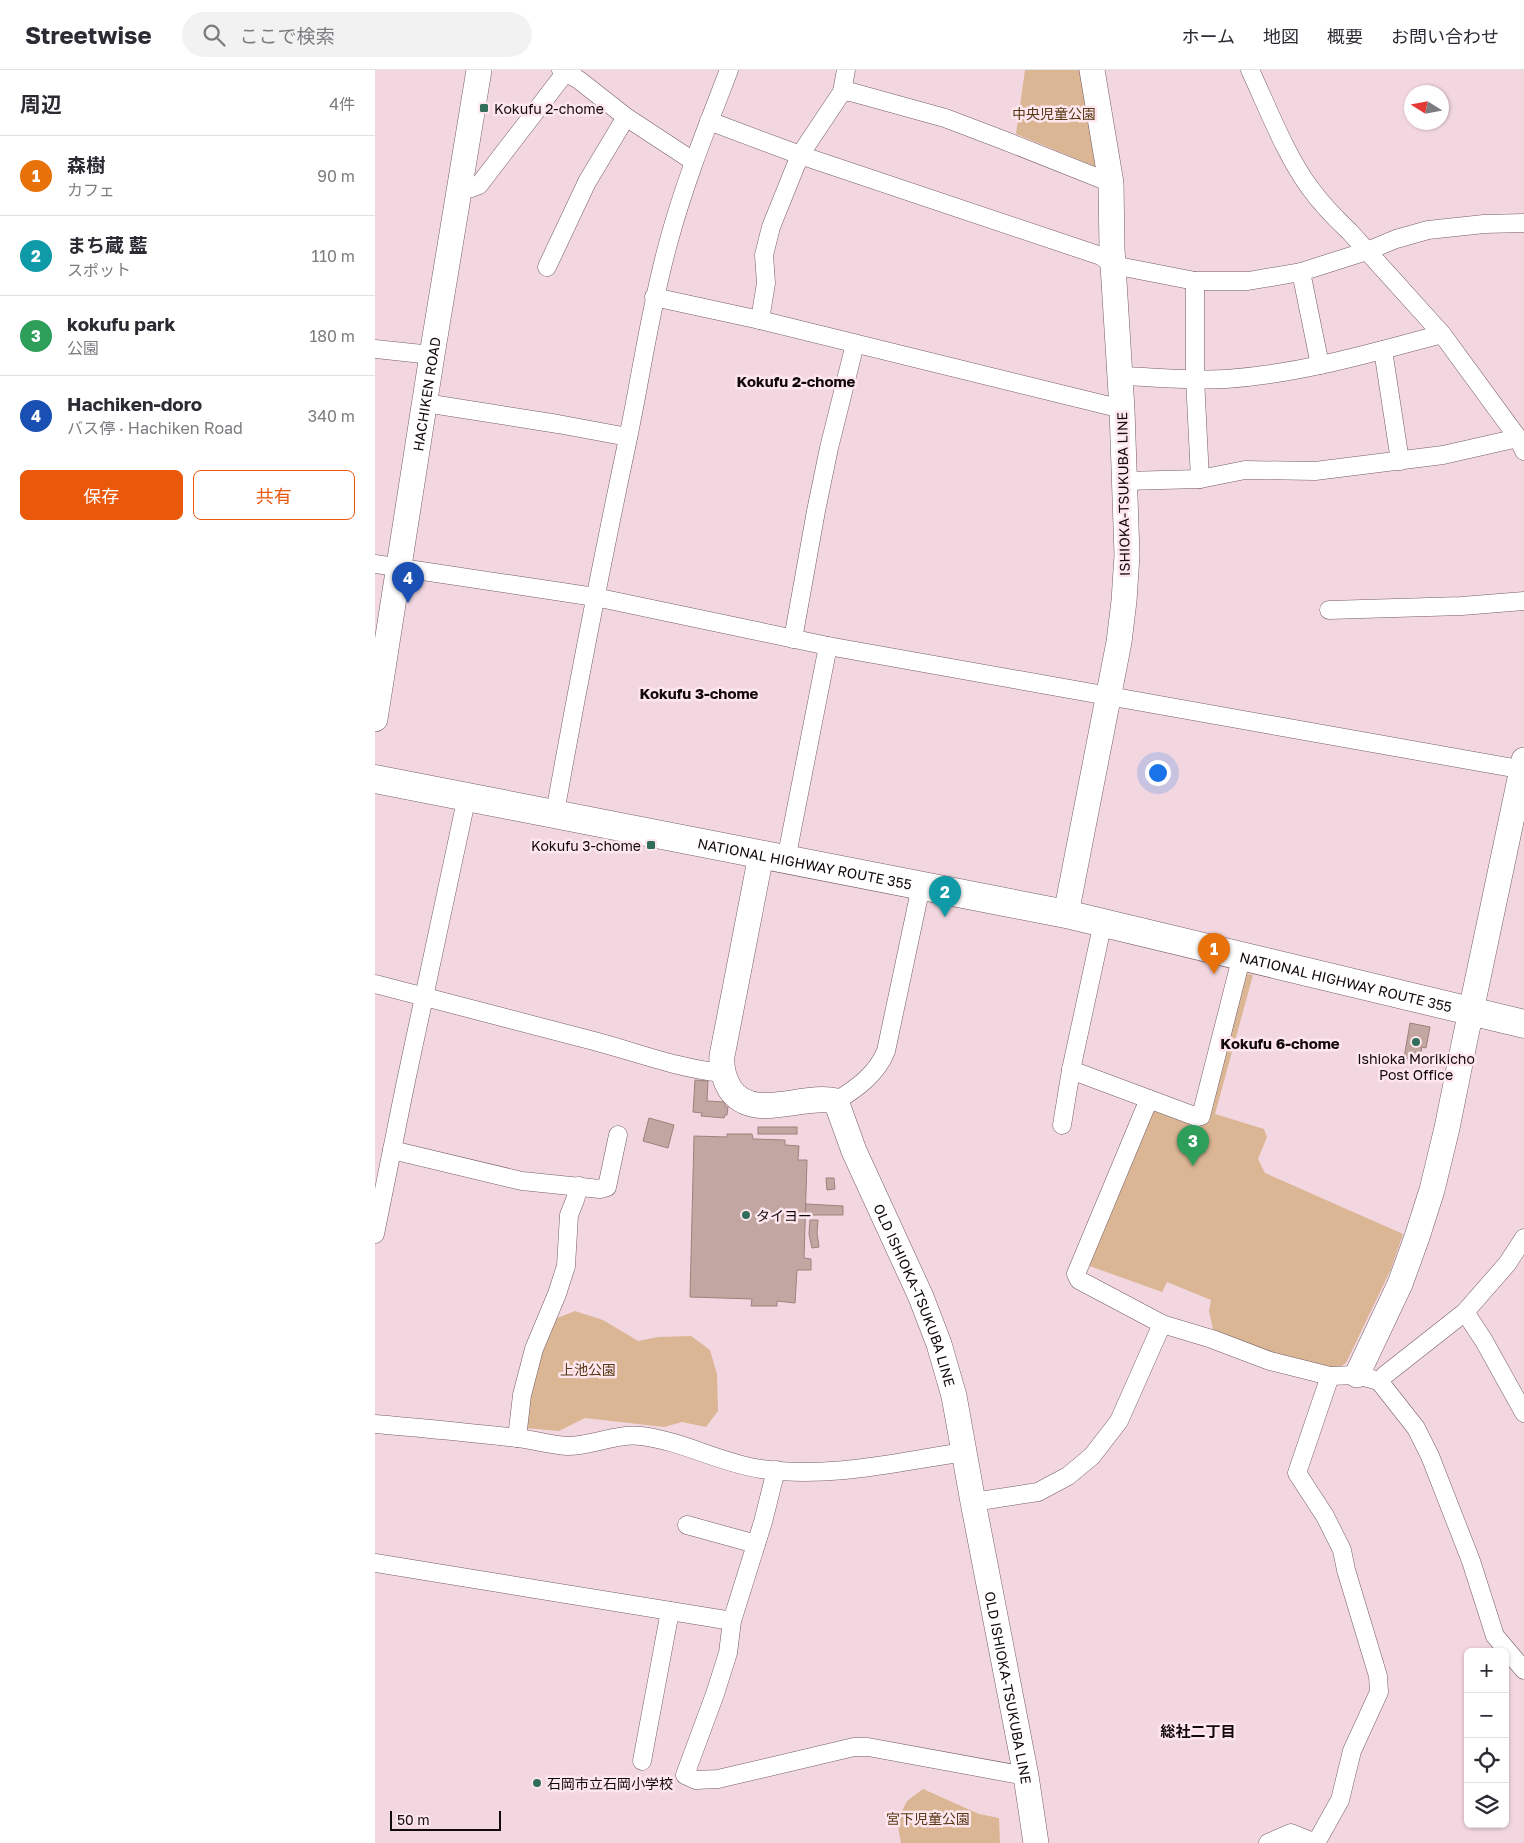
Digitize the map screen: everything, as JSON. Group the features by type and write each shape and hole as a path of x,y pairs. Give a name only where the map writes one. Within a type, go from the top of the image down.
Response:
{"highway":[{"name":"NATIONAL HIGHWAY ROUTE 355","path":"375,779 1066,914 1524,1024"}],"main road":[{"name":"HACHIKEN ROAD","path":"375,720 479,70"},
{"name":"ISHIOKA-TSUKUBA LINE","path":"1066,914 1119,642 1127,555 1122,410 1113,265 1111,183 1092,70"},
{"path":"1368,1378 1399,1284 1417,1237 1447,1128 1523,767"},
{"path":"773,857 722,1056 723,1073 726,1083 737,1096 742,1101 751,1104 779,1104 826,1098 836,1101"},
{"name":"OLD ISHIOKA-TSUKUBA LINE","path":"836,1101 854,1151 921,1297 939,1344 954,1396 1026,1776 1036,1843"}],"street":[{"path":"555,813 654,297 668,243 693,162 729,70"},
{"path":"760,320 766,283 764,255 771,227 800,155 842,92 846,70"},
{"path":"1125,481 1200,479 1245,470 1315,471 1521,445 1442,334 1309,187 1291,156 1250,70"},
{"path":"459,188 471,188 479,185 566,71 626,117 693,162"},
{"path":"842,92 851,92 945,118 1111,183"},
{"path":"547,267 587,182 626,117"},
{"path":"709,121 800,155 1101,256 1113,265 1195,281 1248,281 1301,272 1367,251 1396,239 1428,230 1484,224 1524,223"},
{"path":"1301,272 1320,365"},
{"path":"1195,281 1195,378 1200,479"},
{"path":"654,297 760,320 1122,410"},
{"path":"1119,376 1226,379 1320,365 1442,334"},
{"path":"793,639 829,448 855,344"},
{"path":"375,349 432,355"},
{"path":"1383,350 1400,461"},
{"path":"425,404 559,424 628,437"},
{"path":"375,564 595,597 828,646 1523,767"},
{"path":"1329,610 1462,606 1524,601"},
{"path":"773,857 828,646"},
{"path":"375,1234 467,796"},
{"path":"836,1101 854,1090 881,1063 886,1051 921,886"},
{"path":"1061,1126 1103,922"},
{"path":"1071,1070 1197,1117 1201,1116 1242,955"},
{"path":"375,984 602,1043 676,1065 708,1072 723,1073"},
{"path":"1149,1099 1076,1274 1079,1280 1162,1324 1212,1339 1270,1361 1330,1376 1368,1378 1465,1312 1507,1264 1524,1238"},
{"path":"392,1150 522,1181 600,1189 607,1187 618,1135"},
{"path":"517,1438 522,1395 534,1348 557,1294 566,1266 569,1215 579,1186"},
{"path":"1465,1312 1484,1341 1524,1413"},
{"path":"973,1502 1038,1492 1068,1476 1092,1456 1119,1421 1162,1324"},
{"path":"1268,1843 1291,1833 1316,1843 1340,1800 1352,1752 1379,1692 1378,1676 1346,1570 1342,1550 1325,1516 1297,1474 1330,1376"},
{"path":"1368,1378 1416,1428 1430,1456 1471,1561 1495,1636 1524,1670"},
{"path":"375,1424 517,1438 566,1446 639,1435 665,1440 748,1466 820,1473 964,1452"},
{"path":"776,1470 757,1544 732,1621 728,1653 685,1775 696,1780 718,1779 854,1747 869,1747 1026,1776"},
{"path":"687,1525 757,1544"},
{"path":"375,1563 732,1621"},
{"path":"642,1761 670,1611"}],"green space":[{"name":"中央児童公園","path":"1025,70 1082,70 1096,167 1016,134"},
{"path":"1243,973 1253,975 1215,1114 1264,1129 1267,1137 1258,1159 1265,1173 1403,1234 1391,1269 1346,1363 1334,1371 1291,1363 1214,1334 1209,1311 1211,1300 1167,1282 1162,1292 1084,1264 1154,1106 1201,1125"},
{"name":"上池公園","path":"575,1311 603,1320 638,1341 658,1337 691,1336 710,1350 717,1374 718,1411 706,1427 682,1422 664,1427 585,1418 559,1431 525,1428 530,1388 552,1320"},
{"name":"宮下児童公園","path":"923,1789 979,1814 999,1818 1000,1843 901,1843 897,1821 907,1801"}],"building":[{"path":"1410,1023 1430,1027 1426,1048 1422,1047 1419,1061 1404,1058"},
{"path":"695,1080 708,1081 707,1101 725,1102 725,1107 728,1107 727,1115 724,1118 701,1116 702,1113 693,1112"},
{"path":"649,1118 674,1125 668,1148 643,1141"},
{"path":"758,1127 797,1127 797,1134 758,1134"},
{"path":"727,1134 752,1134 753,1139 785,1140 785,1145 799,1146 798,1160 807,1160 804,1258 811,1259 811,1270 797,1270 795,1303 777,1301 777,1306 751,1306 752,1299 690,1297 694,1136 727,1137"},
{"path":"826,1178 834,1178 835,1189 827,1190"},
{"path":"806,1204 843,1206 843,1215 805,1215"},
{"path":"810,1220 818,1220 819,1247 812,1248 809,1234"}],"place":[{"name":"Kokufu 2-chome","path":"484,108"},
{"name":"Hachiken-doro","path":"408,603"},
{"name":"Kokufu 3-chome","path":"651,845"},
{"name":"まち蔵 藍","path":"945,917"},
{"name":"森樹","path":"1214,974"},
{"name":"Ishioka Morikicho Post Office","path":"1416,1042"},
{"name":"kokufu park","path":"1193,1166"},
{"name":"タイヨー","path":"746,1215"},
{"name":"石岡市立石岡小学校","path":"537,1783"}],"district":[{"name":"Kokufu 2-chome","path":"796,381"},
{"name":"Kokufu 3-chome","path":"699,693"},
{"name":"Kokufu 6-chome","path":"1280,1043"},
{"name":"総社二丁目","path":"1198,1731"}]}
